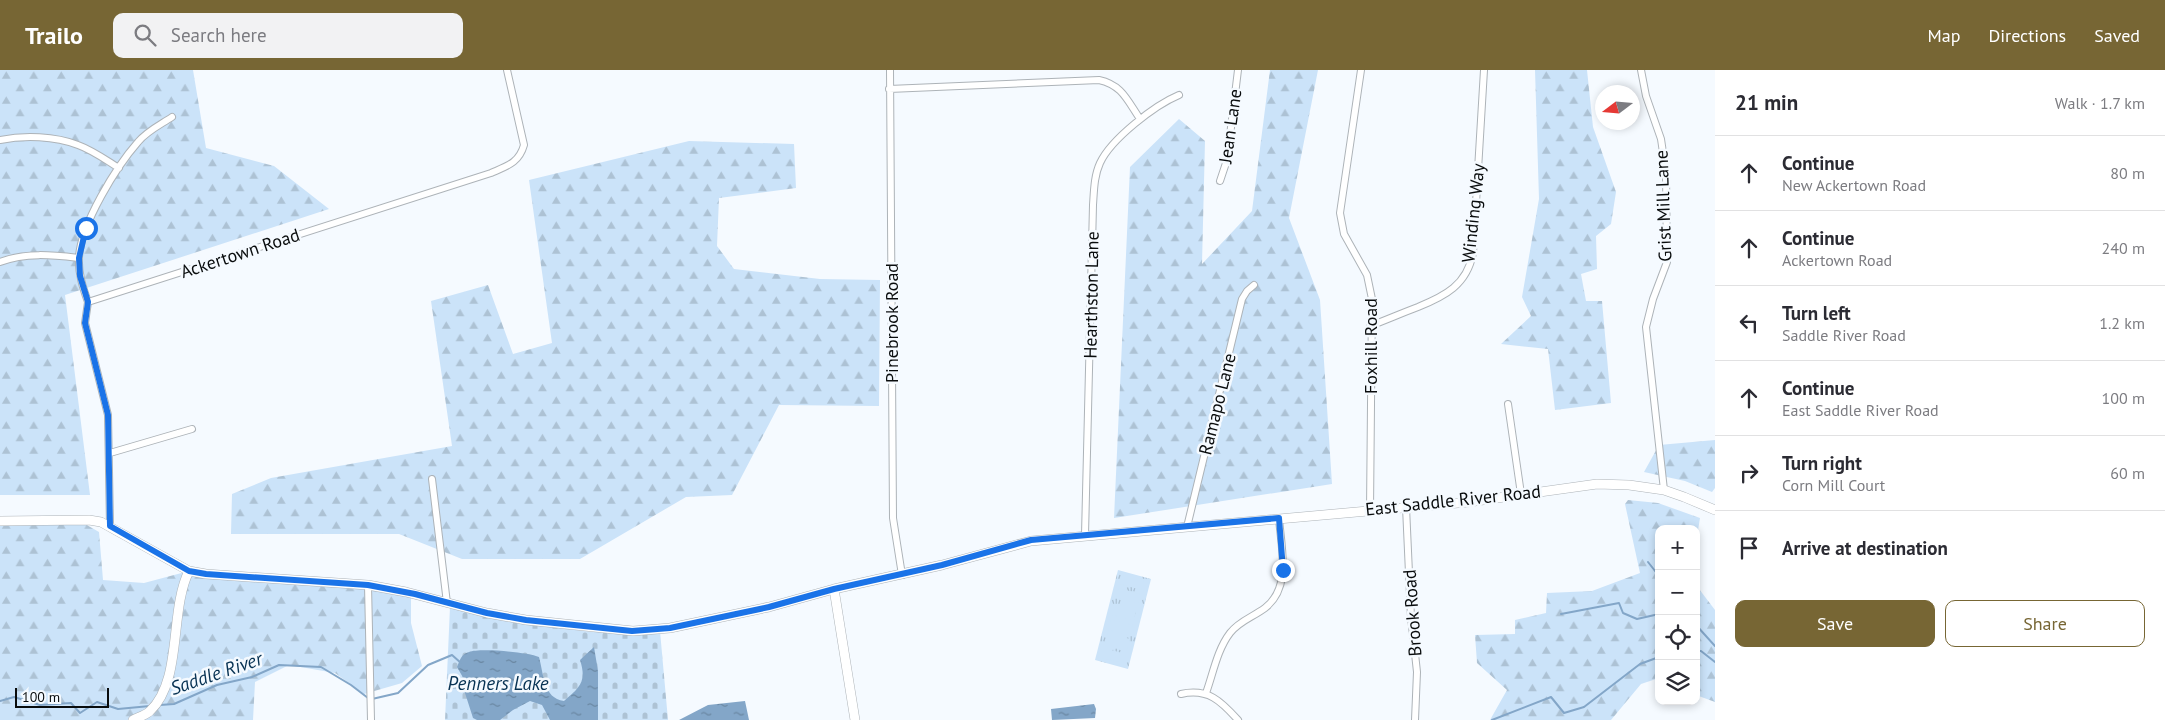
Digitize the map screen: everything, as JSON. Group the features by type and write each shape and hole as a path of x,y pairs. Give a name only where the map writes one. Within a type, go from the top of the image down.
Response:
{"main road":[{"name":"East Saddle River Road","path":"189,571 206,574 368,585 447,602 487,613 526,620 632,631 670,628 769,607 1031,540 1406,507 1597,484 1629,485 1664,490 1715,510"},
{"path":"0,521 89,520 110,526 189,571 180,595 172,661 165,687 158,702 149,713 133,720"},
{"path":"834,589 855,720"}],"street":[{"name":"Ackertown Road","path":"88,302 491,173 513,164 521,155 524,145 507,70"},
{"name":"Pinebrook Road","path":"890,70 893,518 902,574"},
{"name":"Jean Lane","path":"1220,181 1227,160 1238,70"},
{"name":"Foxhill Road","path":"1361,70 1340,213 1344,234 1362,264 1370,286 1372,299 1370,326 1370,510"},
{"name":"Winding Way","path":"1370,326 1443,296 1458,285 1468,270 1473,253 1484,70"},
{"name":"Grist Mill Lane","path":"1641,70 1646,96 1661,139 1666,172 1667,262 1646,327 1664,490"},
{"path":"889,90 1099,80 1112,83 1120,89 1140,118"},
{"name":"Hearthston Lane","path":"1085,535 1095,180 1101,161 1140,118 1164,101 1179,95"},
{"path":"110,526 110,453 105,399 85,323 88,302 80,276 79,258 86,228 119,168 138,142 150,131 172,117"},
{"path":"0,138 16,137 59,140 78,145 119,168"},
{"path":"0,262 16,257 42,254 79,258"},
{"name":"Ramapo Lane","path":"1187,527 1242,299 1254,285"},
{"path":"1508,404 1521,494"},
{"path":"110,453 192,429"},
{"path":"432,479 447,602"},
{"name":"Brook Road","path":"1406,507 1411,617 1417,672 1415,720"},
{"path":"1206,694 1220,652 1231,632 1237,625 1268,605 1279,591 1283,576 1279,518"},
{"path":"368,585 371,720"},
{"path":"1181,694 1192,692 1206,694 1225,706 1238,720"}],"green space":[{"path":"0,70 193,70 206,148 274,166 329,209 65,295 90,495 0,495"},
{"path":"1270,70 1318,70 1289,218 1320,300 1332,484 1114,518 1130,167 1179,119 1205,141 1202,264 1252,211"},
{"path":"1535,70 1587,70 1593,127 1616,192 1611,224 1596,236 1597,269 1581,274 1586,301 1602,301 1611,403 1555,410 1548,349 1501,344 1531,316 1522,297 1539,199"},
{"path":"689,141 794,144 796,188 719,198 717,246 734,269 820,279 880,280 879,406 779,405 732,495 686,497 580,559 462,559 399,534 231,534 232,494 271,478 452,446 431,301 488,285 513,354 552,343 529,180"},
{"path":"1715,440 1715,488 1712,492 1685,481 1644,472 1659,445"},
{"path":"1628,500 1658,503 1700,518 1699,525 1655,525 1655,679 1641,684 1611,720 1490,720 1507,690 1477,663 1475,635 1515,634 1515,620 1546,613 1547,593 1592,591 1640,573 1625,504"},
{"path":"78,520 99,532 103,580 144,583 189,571 411,593 411,623 422,666 402,683 364,694 335,673 289,665 255,682 253,720 0,720 0,525"},
{"path":"1118,570 1151,579 1128,669 1095,660"},
{"path":"1122,574 1144,580 1141,590 1120,584"},
{"path":"1119,588 1140,594 1138,603 1116,598"},
{"path":"1700,590 1715,610 1715,702 1700,696"},
{"path":"1114,605 1136,611 1134,620 1112,615"},
{"path":"450,607 503,620 592,632 660,631 668,720 445,720"},
{"path":"1111,620 1133,625 1130,635 1108,630"},
{"path":"1108,633 1130,639 1127,649 1105,643"},
{"path":"1104,648 1126,654 1123,663 1102,658"}],"water":[{"name":"Penners Lake","path":"594,647 598,671 598,720 550,720 542,705 530,701 500,720 477,720 473,718 465,693 465,681 457,667 464,654 475,651 504,651 539,657 548,691 557,699 564,701 581,684 583,674 580,660"},
{"path":"745,701 749,720 679,720 708,705"},
{"path":"1094,704 1096,709 1095,718 1052,720 1051,709"}],"waterway":[{"path":"1648,562 1655,571"},
{"path":"1561,614 1619,603 1623,613 1637,619 1655,615"},
{"path":"1700,629 1715,646"},
{"name":"Saddle River","path":"1700,651 1715,662"},
{"name":"Saddle River","path":"372,699 398,693 428,665 452,655 461,663"},
{"name":"Saddle River","path":"1492,720 1551,697 1564,713 1584,707 1640,664 1655,658"},
{"name":"Saddle River","path":"160,705 174,704 217,685 252,677 279,665 321,667 368,698"},
{"name":"Saddle River","path":"0,701 14,697 40,705 71,703 80,713 97,702 118,709 150,706"}],"route":[{"path":"86,228 79,258 80,276 88,302 85,314 87,333 108,415 110,526 189,571 206,574 332,581 368,585 415,594 487,613 526,620 632,631 670,628 769,607 834,589 942,565 1031,540 1279,518 1283,570"}]}
